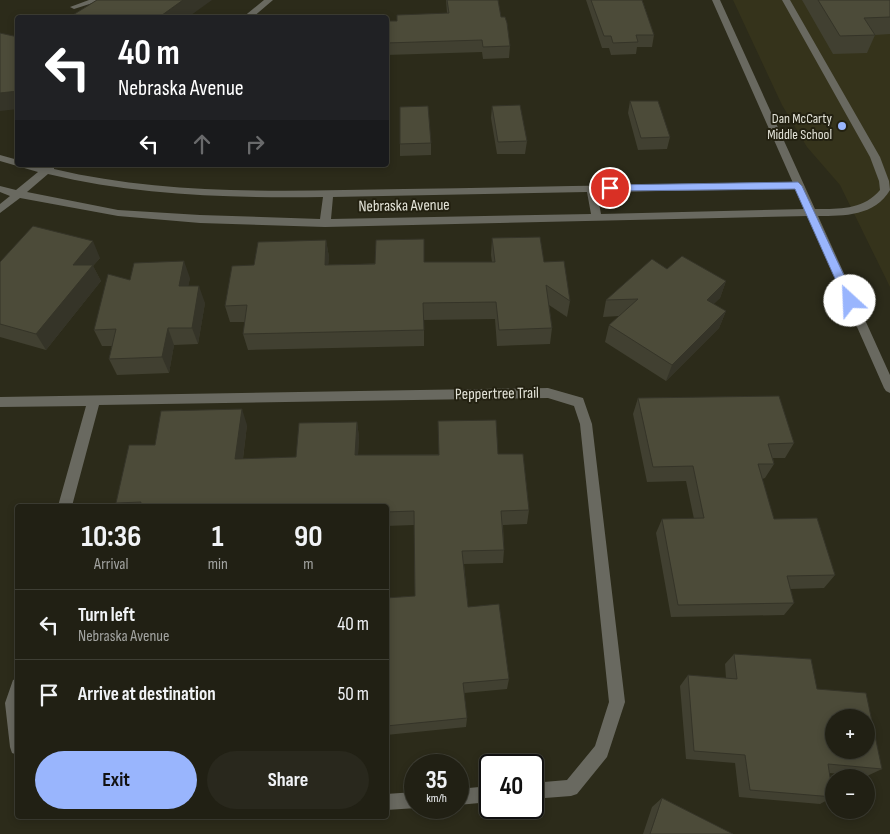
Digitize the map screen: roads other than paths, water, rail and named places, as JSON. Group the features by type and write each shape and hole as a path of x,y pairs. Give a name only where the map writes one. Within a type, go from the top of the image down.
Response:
{"street":[{"path":"74,7 98,0"},
{"path":"250,15 269,0"},
{"path":"716,0 890,388"},
{"name":"Nebraska Avenue","path":"0,189 17,194 118,212 200,219 325,223 811,214 850,212 870,205 885,190 884,181 874,157 786,0"},
{"path":"0,158 15,162"},
{"path":"0,210 48,168"},
{"name":"Nebraska Avenue","path":"48,168 130,187 210,192 328,193 798,186"},
{"path":"591,188 597,218"},
{"path":"325,223 328,193"},
{"name":"Peppertree Trail","path":"0,402 548,393 578,402 586,424 617,702 601,751 570,788 544,790"},
{"path":"66,504 94,400"},
{"path":"15,696 13,703 15,721"},
{"path":"389,802 404,801"}],"place":[{"name":"Dan McCarty Middle School","path":"842,126"}]}
